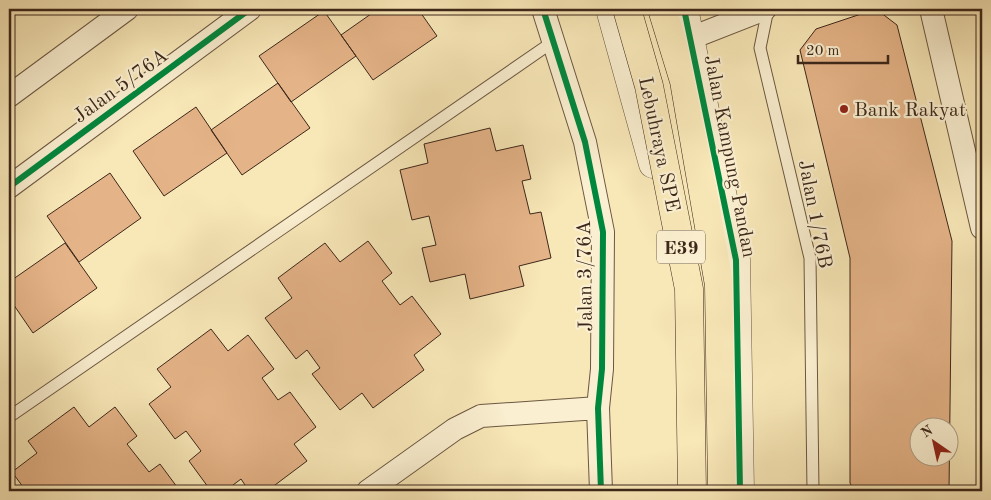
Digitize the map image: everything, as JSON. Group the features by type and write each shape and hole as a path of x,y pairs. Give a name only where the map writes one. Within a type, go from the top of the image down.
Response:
{"highway":[{"name":"Lebuhraya SPE","path":"627,9 649,86 689,289 692,491"},
{"name":"Lebuhraya SPE","path":"662,9 684,81 719,285 722,491"}],"street":[{"path":"9,96 127,9"},
{"name":"Jalan 5/76A","path":"9,187 250,9"},
{"name":"Jalan 3/76A","path":"543,9 585,142 603,232 602,369 598,408 601,491"},
{"path":"610,9 681,264"},
{"path":"632,9 668,149 681,264 688,491"},
{"name":"Jalan Kampung Pandan","path":"684,9 736,260 740,491"},
{"path":"691,38 767,9"},
{"path":"931,9 982,228"},
{"path":"368,491 455,429 481,416 598,408"}],"lane":[{"name":"Jalan 1/76B","path":"767,9 760,48 810,258 813,491"},
{"path":"9,417 554,41"}],"building":[{"path":"378,9 418,9 437,36 373,80 341,35"},
{"path":"876,9 897,25 952,241 950,418 908,418 908,468 949,468 949,491 854,491 850,483 850,258 800,50 816,29"},
{"path":"324,11 356,56 291,102 259,56"},
{"path":"278,83 310,128 242,175 211,130"},
{"path":"196,107 227,153 164,196 133,151"},
{"path":"490,128 496,151 523,145 531,179 522,181 530,214 541,212 551,258 519,266 524,286 470,299 465,274 430,282 422,248 436,245 429,216 412,220 400,170 428,163 424,144"},
{"path":"110,173 141,218 79,262 47,216"},
{"path":"368,241 392,273 382,281 400,305 412,296 441,334 414,355 424,370 373,408 362,393 340,410 312,374 320,368 307,350 296,359 265,318 292,298 278,278 325,243 340,262"},
{"path":"65,243 97,288 33,333 9,298 9,282"},
{"path":"211,329 228,351 248,335 274,369 262,378 278,400 290,392 316,427 294,444 307,461 267,491 249,491 241,479 225,491 211,491 189,461 201,451 186,431 175,439 149,404 171,387 157,369"},
{"path":"74,407 89,427 115,407 137,436 127,444 149,472 160,464 180,491 26,491 12,472 37,453 28,441"}],"cycle path":[{"path":"9,187 250,9"},
{"path":"543,9 585,142 603,232 602,369 598,408 601,491"},
{"path":"684,9 736,260 740,491"}],"place":[{"name":"Bank Rakyat","path":"844,109"}]}
